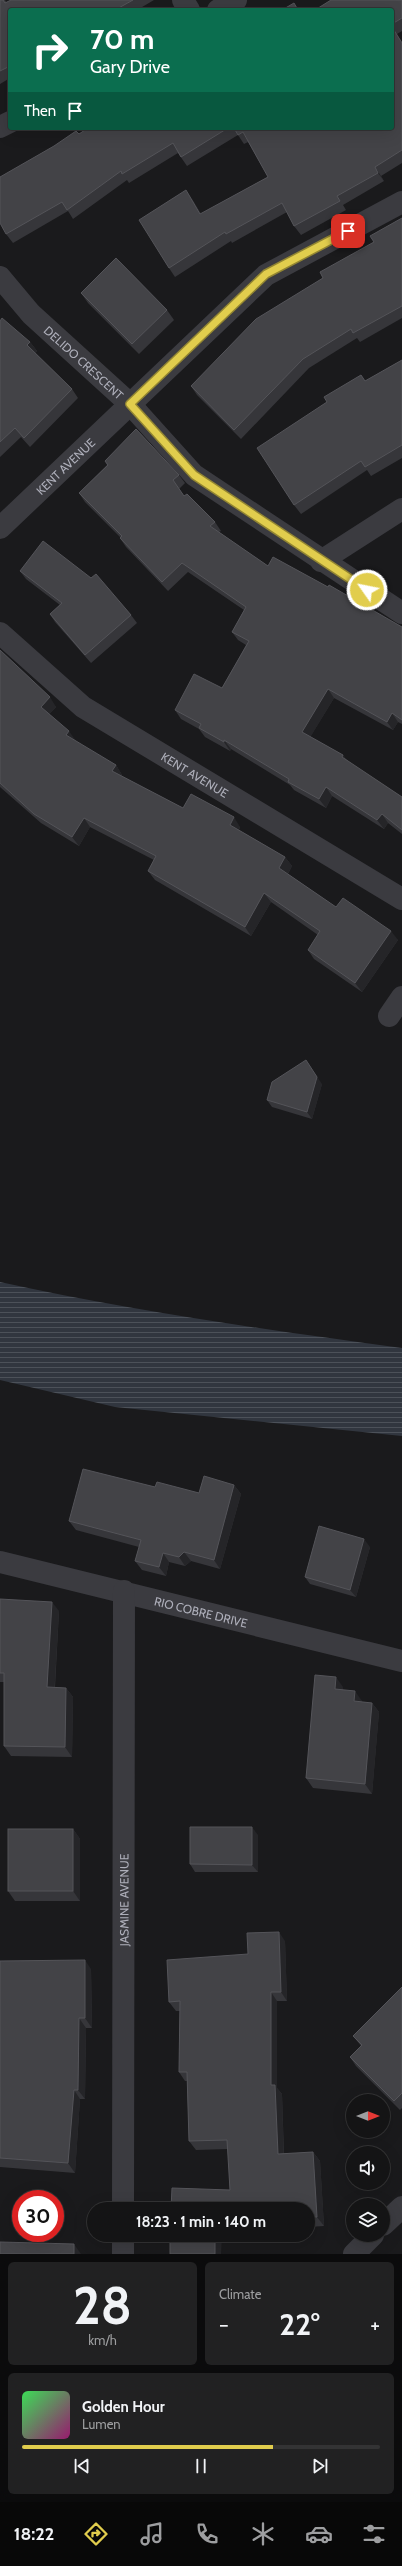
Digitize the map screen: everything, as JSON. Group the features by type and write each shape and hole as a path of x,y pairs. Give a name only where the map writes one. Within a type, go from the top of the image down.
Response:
{"street":[{"path":"222,8 236,0"},
{"name":"KENT AVENUE","path":"0,528 266,274 402,202"},
{"name":"DELIDO CRESCENT","path":"0,277 31,314 130,404 194,475 321,561 402,613"},
{"path":"321,561 402,509"},
{"name":"KENT AVENUE","path":"0,633 83,707 402,898"},
{"path":"389,1016 402,997"},
{"name":"RIO COBRE DRIVE","path":"0,1562 124,1591 402,1661"},
{"name":"JASMINE AVENUE","path":"123,2202 124,1591"},
{"path":"390,2218 402,2207"},
{"path":"123,2242 123,2254"},
{"path":"354,2254 366,2242"}],"shaded area":[{"path":"0,1282 150,1311 402,1348 402,1436 115,1407 0,1380"}],"building":[{"path":"0,0 3,0 5,3 11,0 133,0 119,8 8,8 8,67 0,71"},
{"path":"331,0 402,0 402,18 394,23 394,8 318,8"},
{"path":"294,3 297,8 285,8"},
{"path":"394,30 402,43 402,150 375,167 378,173 337,196 340,201 294,226 282,203 226,234 225,232 169,268 139,220 186,190 200,214 268,177 243,132 238,135 235,130 394,130"},
{"path":"85,130 225,130 181,157 173,143 122,174 121,171 67,210 62,202 6,234 0,223 0,177 54,146 76,131 79,134"},
{"path":"402,218 402,306 353,333 351,329 303,359 234,430 191,386 256,319 323,278 320,272 374,242 370,236"},
{"path":"116,258 167,310 132,344 81,293"},
{"path":"2,318 30,342 27,345 72,389 24,438 15,428 0,442 0,321"},
{"path":"402,360 402,445 365,467 361,461 294,505 257,448 327,402 324,397 361,375 365,381"},
{"path":"136,429 179,475 173,480 184,496 187,494 215,522 210,526 268,566 273,557 328,587 329,585 402,627 402,720 392,713 387,722 328,689 302,732 343,755 342,757 402,797 402,830 382,814 377,820 326,787 319,799 288,782 289,779 224,740 224,742 199,728 201,724 175,710 194,674 222,688 249,641 232,632 246,607 182,563 162,582 120,538 122,536 79,493 108,465 105,461"},
{"path":"43,541 91,578 96,574 131,615 85,655 50,614 62,603 20,571"},
{"path":"0,650 50,697 41,707 69,731 66,735 116,765 112,771 183,808 191,794 234,817 230,825 285,857 279,868 336,907 343,898 391,931 355,983 308,950 320,931 264,893 245,927 148,871 156,856 84,818 72,837 34,814 0,783"},
{"path":"306,1060 317,1077 307,1112 267,1100 272,1082"},
{"path":"83,1469 155,1487 157,1482 199,1493 204,1476 234,1485 214,1560 184,1552 179,1557 163,1553 159,1567 135,1561 141,1540 69,1521"},
{"path":"319,1526 364,1539 350,1590 305,1577"},
{"path":"0,1599 52,1602 47,1687 66,1688 65,1747 4,1746 4,1673 0,1673"},
{"path":"315,1675 336,1677 335,1689 355,1691 354,1701 372,1703 365,1784 306,1778"},
{"path":"190,1827 252,1827 252,1865 190,1864"},
{"path":"8,1829 73,1829 73,1891 8,1891"},
{"path":"279,1932 281,1992 271,1992 271,2085 275,2085 278,2154 313,2152 317,2217 315,2217 315,2202 171,2202 172,2188 230,2190 227,2140 189,2141 187,2072 179,2072 180,2001 169,2002 167,1960 248,1954 247,1933"},
{"path":"85,1960 85,2018 79,2018 78,2090 74,2090 68,2163 0,2158 0,1961"},
{"path":"402,1987 402,2093 394,2101 390,2097 390,2094 387,2094 350,2057 362,2045 353,2036"},
{"path":"0,2242 74,2244 74,2254 0,2254"},
{"path":"170,2242 215,2242 215,2254 170,2254"}],"route":[{"path":"348,231 266,274 130,404 194,475 321,561 367,590"}]}
